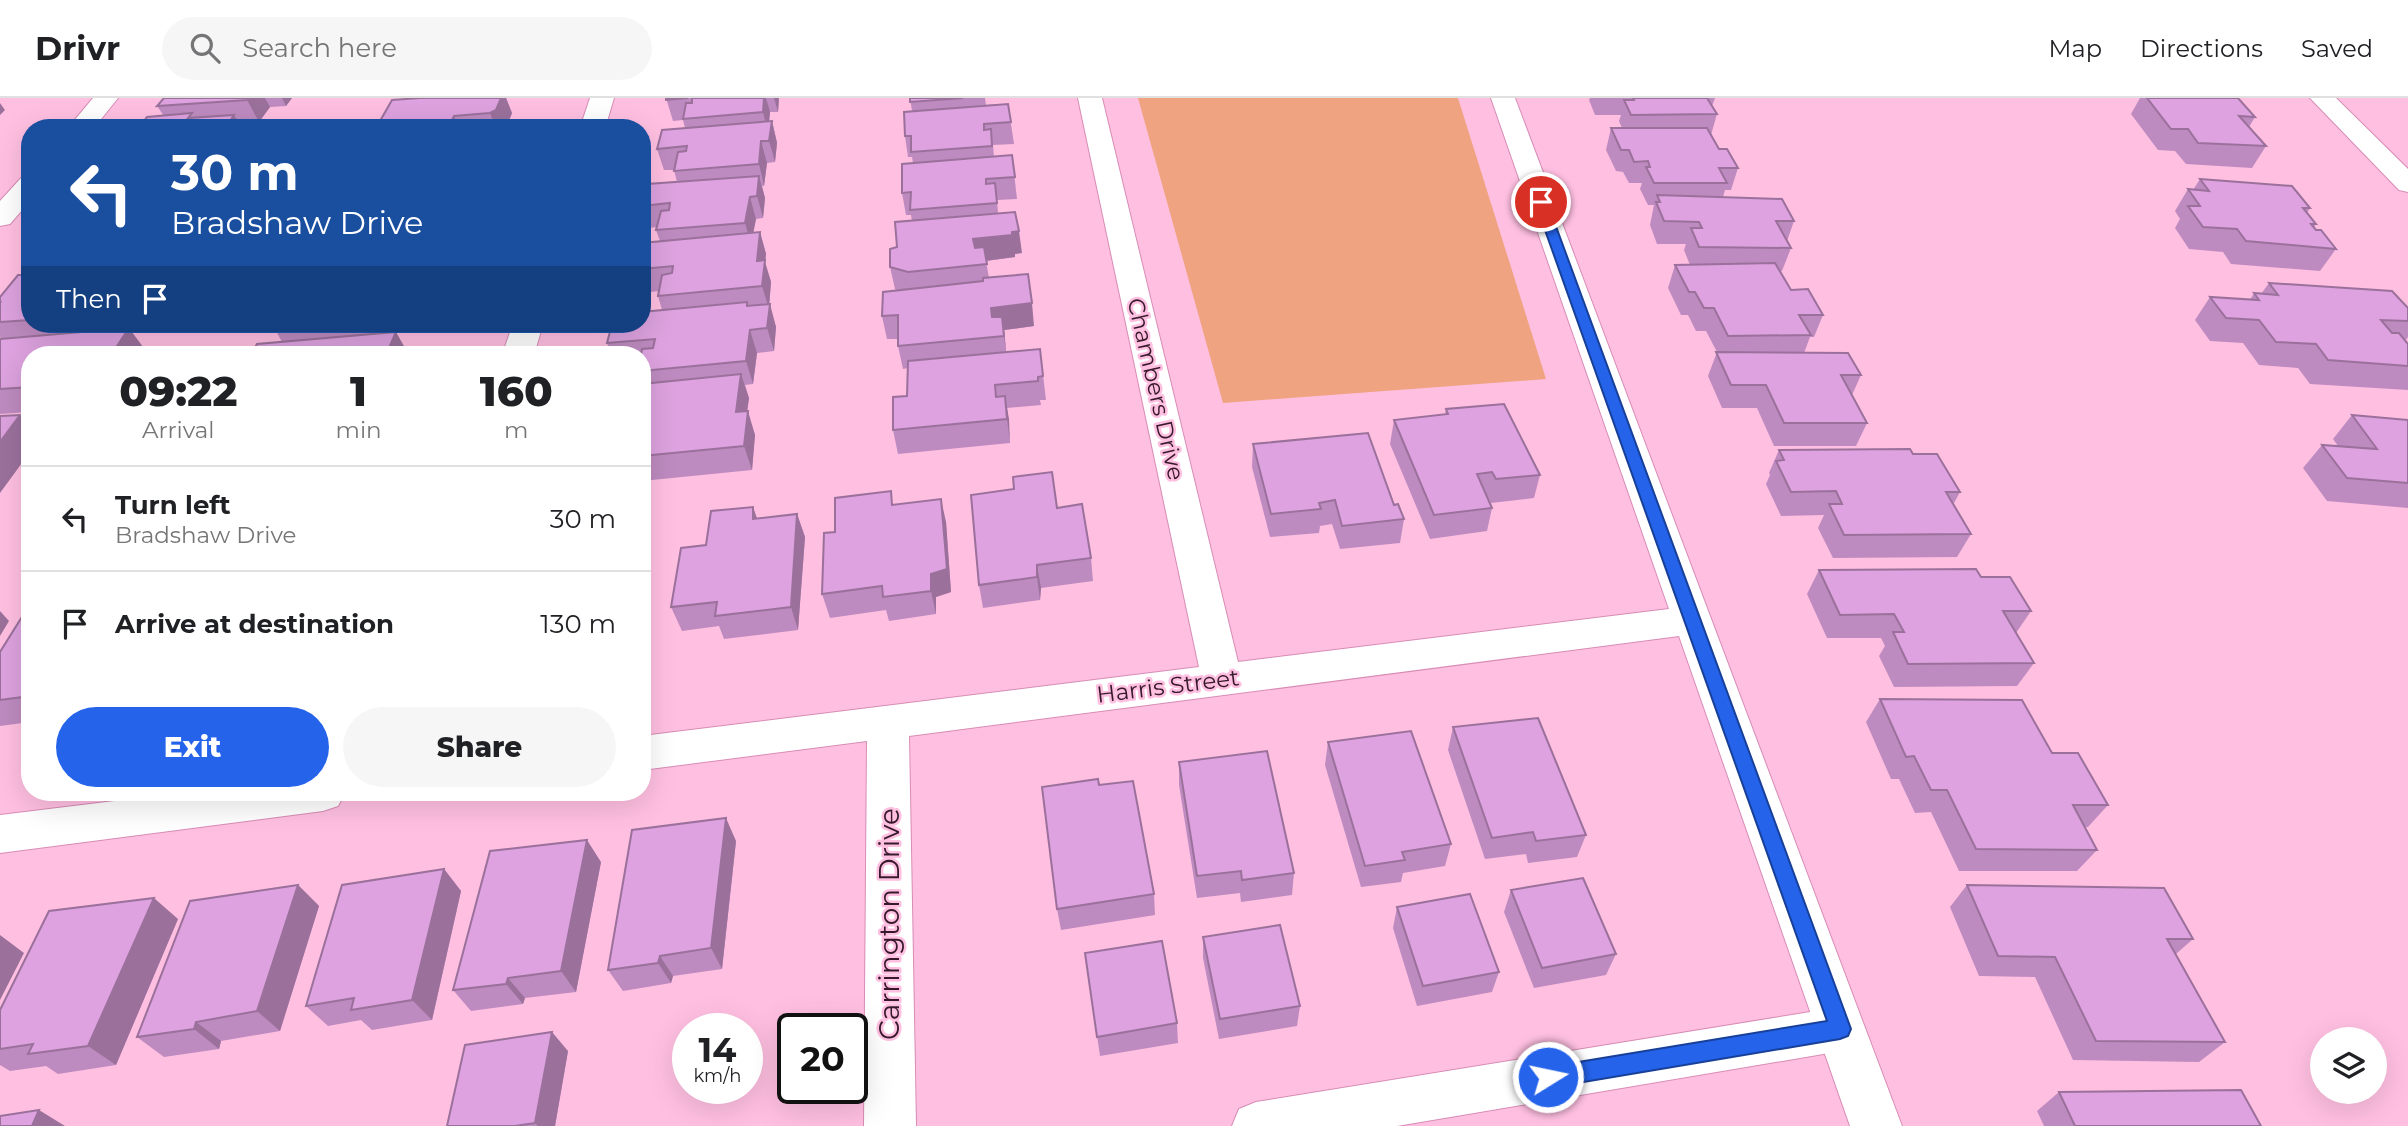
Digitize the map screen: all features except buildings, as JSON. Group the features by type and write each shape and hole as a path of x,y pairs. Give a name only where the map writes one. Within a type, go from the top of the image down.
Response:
{"street":[{"path":"88,119 106,98"},
{"path":"595,119 602,98"},
{"name":"Chambers Drive","path":"1090,98 1222,679"},
{"path":"1503,98 1876,1126"},
{"path":"2322,98 2408,184"},
{"path":"0,218 21,194"},
{"name":"Harris Street","path":"651,751 1694,620"},
{"name":"Carrington Drive","path":"888,722 890,1126"},
{"path":"0,834 260,801"}],"lane":[{"path":"1256,1126 1840,1029"}],"shaded area":[{"path":"1138,98 1458,98 1546,379 1223,403"}],"route":[{"path":"1541,202 1840,1029 1548,1077"}]}
